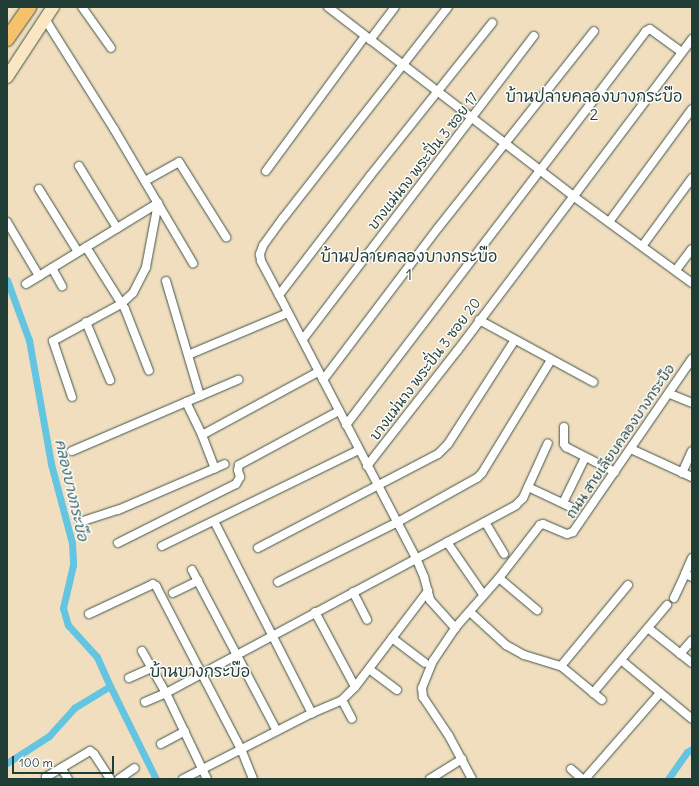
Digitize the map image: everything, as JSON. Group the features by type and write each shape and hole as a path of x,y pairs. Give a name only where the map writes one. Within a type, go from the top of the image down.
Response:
{"highway":[{"path":"7,39 28,7"},
{"path":"7,47 16,26"}],"main road":[{"path":"8,76 53,7"}],"street":[{"path":"82,7 112,48"},
{"path":"328,7 337,10 367,38 438,91 472,119 692,283"},
{"path":"266,171 367,38 395,7"},
{"path":"448,7 263,246 260,254 261,261 396,523 416,558 430,600 455,628"},
{"path":"45,20 145,180 193,263"},
{"path":"279,295 370,176 492,23"},
{"path":"346,425 606,82 650,29 682,52"},
{"path":"323,380 594,31"},
{"name":"บางแม่นาง พระปิ่น 3 ซอย 17","path":"303,340 534,36"},
{"name":"บางแม่นาง พระปิ่น 3 ซอย 20","path":"367,466 692,39"},
{"path":"609,222 692,109"},
{"path":"145,180 179,162 226,237"},
{"path":"79,166 117,228"},
{"path":"643,245 692,178"},
{"path":"39,189 78,252"},
{"path":"26,284 158,203"},
{"path":"72,398 53,341 121,304 133,293 146,267 158,203"},
{"path":"7,222 39,276"},
{"path":"86,247 125,309 149,371"},
{"path":"676,270 692,249"},
{"path":"52,268 62,286"},
{"path":"166,281 200,396"},
{"path":"188,355 288,313"},
{"path":"479,320 514,341 593,382"},
{"path":"86,322 110,380"},
{"path":"258,548 378,487 444,449 514,341"},
{"name":"ถนน สายเลียบคลองบางกระบือ","path":"472,779 449,736 423,697 422,692 433,661 455,628 499,578 540,524 567,534 573,532 670,394 692,359"},
{"path":"278,582 396,523 477,478 482,473 551,360"},
{"path":"202,435 318,372"},
{"path":"72,451 238,380"},
{"path":"670,394 692,403"},
{"path":"186,402 202,435 215,469"},
{"path":"118,543 236,484 240,477 238,470 239,465 339,411"},
{"path":"564,427 564,444 566,447 615,472"},
{"path":"145,702 166,693 516,505 523,498 548,443"},
{"path":"631,449 692,477"},
{"path":"162,546 359,450"},
{"path":"682,473 692,451"},
{"path":"563,503 584,460"},
{"path":"80,522 118,510 225,464"},
{"path":"528,487 575,509"},
{"path":"214,521 312,713"},
{"path":"485,522 504,554"},
{"path":"447,542 482,593"},
{"path":"674,598 688,576 692,558"},
{"path":"192,570 277,731"},
{"path":"499,578 537,610"},
{"path":"173,593 198,581"},
{"path":"89,614 153,584 158,589 241,749 253,779"},
{"path":"561,666 628,585"},
{"path":"183,779 204,770 241,749 312,713 342,700 355,687 428,591"},
{"path":"353,592 367,620"},
{"path":"593,693 667,605"},
{"path":"315,612 355,687"},
{"path":"470,612 506,645 524,655 561,666 602,700"},
{"path":"648,628 692,664"},
{"path":"392,638 425,663"},
{"path":"680,654 692,640"},
{"path":"142,651 166,693 207,779"},
{"path":"621,660 660,693 690,714"},
{"path":"129,678 151,668"},
{"path":"368,669 397,690"},
{"path":"585,779 660,693"},
{"path":"342,700 352,719"},
{"path":"161,744 185,731"},
{"path":"46,777 62,769 90,751 94,754 110,779"},
{"path":"430,779 462,759"},
{"path":"119,779 135,768"},
{"path":"62,769 68,779"},
{"path":"571,769 582,779"}],"waterway":[{"name":"คลองบางกระบือ","path":"7,280 29,340 51,464 72,543 73,565 63,608 68,625 97,657 156,779"},
{"path":"7,763 49,736 74,708 110,686"},
{"path":"668,779 687,752 692,749"}],"district":[{"name":"บ้านปลายคลองบางกระบือ 2","path":"594,105"},
{"name":"บ้านปลายคลองบางกระบือ 1","path":"409,265"},
{"name":"บ้านบางกระบือ","path":"200,671"}]}
